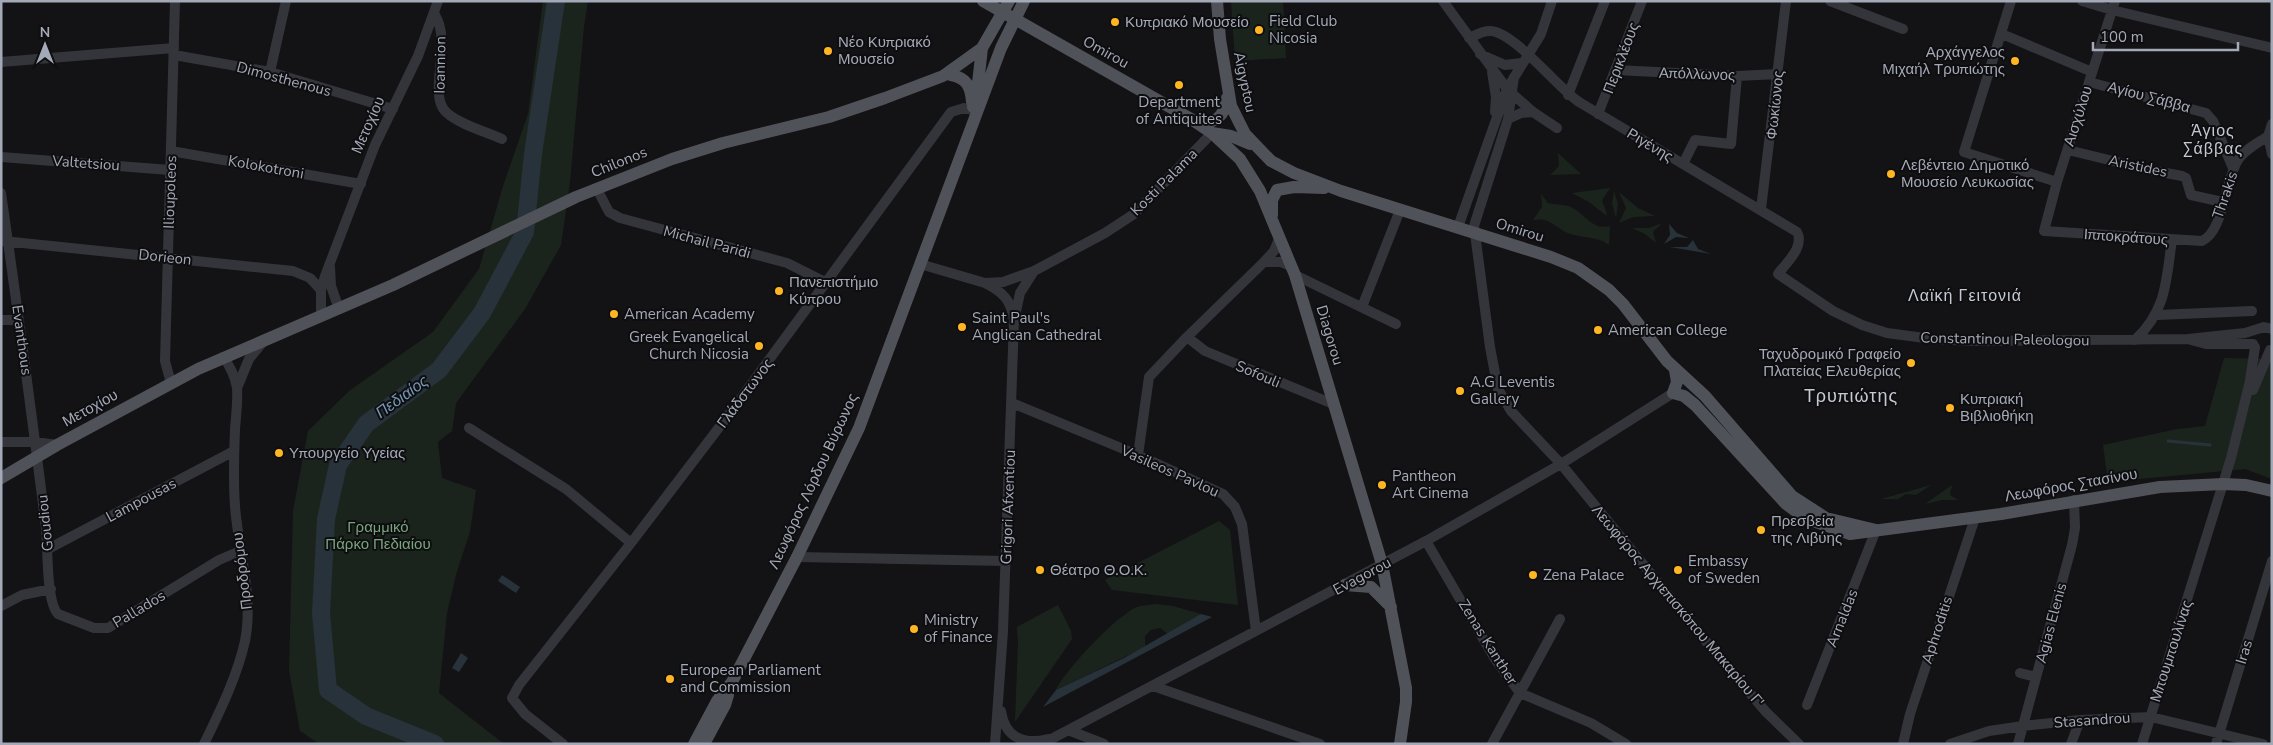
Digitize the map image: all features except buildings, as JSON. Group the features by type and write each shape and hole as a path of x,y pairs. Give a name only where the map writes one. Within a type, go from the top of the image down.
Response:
{"main road":[{"name":"Omirou","path":"983,1 1006,7 1016,20 1191,119 1212,133"},
{"name":"Λεωφόρος Λόρδου Βύρωνος","path":"694,744 718,701 732,682 797,557 859,428 1001,48 1024,1"},
{"name":"Aigyptou","path":"1217,1 1228,93 1237,121 1256,147 1271,160 1294,173"},
{"name":"Λεωφόρος Λόρδου Βύρωνος","path":"964,148 977,92 982,48 1006,7"},
{"path":"947,76 982,48"},
{"name":"Chilonos","path":"321,316 486,242 576,198 672,159 723,143 829,117 979,65 988,60 1001,48"},
{"path":"947,76 960,77 967,83 971,92 972,110"},
{"path":"1191,119 1205,123 1218,118 1225,111 1228,93"},
{"path":"1212,133 1239,138 1256,147"},
{"name":"Diagorou","path":"1212,133 1240,159 1260,191 1293,270 1382,564 1406,688 1400,744"},
{"name":"Omirou","path":"1294,173 1341,191 1551,257 1578,268 1594,278 1623,304 1675,370"},
{"path":"1272,220 1272,200 1275,194 1282,188 1341,191"},
{"path":"268,338 321,316"},
{"name":"Μετοχίου","path":"1,478 171,383 223,357 268,338"},
{"path":"1673,393 1677,382 1675,370"},
{"name":"Λεωφόρος Στασίνου","path":"1675,370 1705,396 1792,496 1826,518 1876,530"},
{"name":"Λεωφόρος Στασίνου","path":"1673,393 1684,396 1694,404 1766,485 1786,504 1805,518 1850,534 1975,518 2160,487 2223,484 2246,485 2272,492"},
{"path":"1345,585 1371,587 1391,607"},
{"name":"Λεωφόρος Λόρδου Βύρωνος","path":"704,744 725,704 732,682"}],"street":[{"name":"Ilioupoleos","path":"171,383 165,361 175,1"},
{"path":"270,72 286,1"},
{"name":"Μετοχίου","path":"321,316 321,290 330,263 375,144 393,109 435,15 438,1"},
{"path":"1443,1 1480,54 1510,92 1533,112 1557,128"},
{"path":"1458,227 1514,77 1541,34 1552,1"},
{"path":"1568,95 1605,1"},
{"name":"Περικλέους","path":"1598,114 1642,1"},
{"name":"Φωκίωνος","path":"1762,209 1786,1"},
{"path":"1830,1 1904,29"},
{"path":"2011,1 1964,152 2056,182"},
{"path":"2082,1 2113,6 2272,48"},
{"name":"Αισχύλου","path":"2044,231 2056,182 2068,150 2113,6"},
{"name":"Ioannion","path":"435,15 439,22 442,36 439,94 442,108 451,116 502,139"},
{"name":"Ριγένης","path":"1469,38 1486,31 1495,32 1568,95 1792,228 1800,236 1799,246 1778,274"},
{"name":"Αγίου Σάββα","path":"2002,34 2091,77 2206,113 2213,121 2233,168"},
{"name":"Dimosthenous","path":"1,62 174,51 270,72 393,109"},
{"path":"1480,54 1505,65 1525,59"},
{"path":"1492,70 1496,97 1493,130"},
{"name":"Απόλλωνος","path":"1616,70 1737,76 1778,74"},
{"path":"1683,164 1695,140 1731,144 1737,76"},
{"name":"Λεωφόρος Αρχιεπισκόπου Μακαρίου Γ'","path":"1510,92 1508,119 1476,213 1474,232 1494,376 1498,389 1511,411 1562,464 1714,652 1766,712 1799,744"},
{"name":"Γλάδστωνος","path":"564,744 512,698 519,685 632,542 827,283 951,112 964,108 972,110"},
{"path":"1508,119 1520,113 1533,112"},
{"path":"2272,124 2268,136 2272,154"},
{"name":"Kosti Palama","path":"920,264 984,283 1004,282 1034,271 1134,214 1212,133"},
{"name":"Thrakis","path":"2207,238 2225,200 2233,168 2240,157 2268,136"},
{"name":"Kolokotroni","path":"171,150 360,184"},
{"name":"Aristides","path":"2068,150 2182,176 2186,178 2191,195 2218,201 2225,200"},
{"name":"Valtetsiou","path":"1,157 170,170"},
{"name":"Michail Paridi","path":"597,189 610,212 620,218 787,263 827,283"},
{"name":"Evanthous","path":"1,193 5,241 37,458"},
{"path":"1362,307 1400,210"},
{"name":"Ιπποκράτους","path":"2044,231 2172,240 2202,241 2207,238"},
{"path":"1138,455 1149,377 1264,262 1274,251 1279,239"},
{"path":"2135,340 2157,315 2164,294 2172,240"},
{"name":"Dorieon","path":"5,241 293,271 310,278 321,290"},
{"path":"1264,262 1274,261 1396,324"},
{"name":"Μετοχίου","path":"330,263 331,286 339,309"},
{"name":"Kosti Palama","path":"1014,320 1020,293 1034,271"},
{"name":"Constantinou Paleologou","path":"1778,274 1833,311 1862,325 1888,333 1932,339 1976,341 2188,339 2264,329"},
{"name":"Grigori Afxentiou","path":"984,283 1005,296 1010,305 1014,320 1000,700 995,744"},
{"path":"2157,315 2252,311"},
{"path":"2245,404 2253,366 2254,346 2252,335 2264,329 2272,318"},
{"path":"1,320 18,320"},
{"name":"Sofouli","path":"1187,337 1205,352 1333,404"},
{"name":"Προδρόμου","path":"237,389 252,356 268,338"},
{"name":"Constantinou Paleologou","path":"2188,339 2206,344 2254,346 2262,352 2271,350"},
{"path":"2245,404 2271,350"},
{"name":"Προδρόμου","path":"204,744 233,680 245,642 248,606 235,505 234,451 237,389 230,367 223,357"},
{"name":"Evagorou","path":"1000,700 1003,720 1014,737 1027,742 1046,741 1426,541 1562,464 1673,393"},
{"name":"Vasileos Pavlou","path":"1012,403 1138,455 1223,494 1235,507 1242,524 1256,631"},
{"name":"Μπουμπουλίνας","path":"2142,744 2201,559 2245,404"},
{"path":"469,428 566,489 632,542"},
{"path":"1,442 36,442 57,445"},
{"name":"Lampousas","path":"48,549 234,451"},
{"name":"Goudiou","path":"37,458 51,589"},
{"name":"Agias Elenis","path":"2018,744 2072,545 2075,528 2074,500"},
{"name":"Aphroditis","path":"1903,744 1907,722 1975,518"},
{"name":"Arnaldas","path":"1807,705 1876,530"},
{"name":"Zenas Kanther","path":"1426,541 1495,659 1520,693 1591,723 1626,744"},
{"name":"Pallados","path":"51,589 52,606 58,614 94,628 108,628 219,560 240,551"},
{"path":"797,557 1006,561"},
{"name":"Iras","path":"2216,744 2272,561"},
{"path":"1,606 22,595 51,589"},
{"path":"1492,744 1560,620"},
{"path":"2020,673 2036,677"},
{"path":"1153,686 1320,744"},
{"name":"Stasandrou","path":"1950,744 1989,732 2023,726 2080,720 2151,717 2220,732 2263,744"},
{"path":"2071,744 2080,720"},
{"path":"1068,730 1104,744"}],"green space":[{"name":"Γραμμικό Πάρκο Πεδιαίου","path":"543,1 588,1 584,26 570,182 561,245 525,309 456,403 452,431 438,442 442,478 476,490 470,532 457,571 447,613 439,693 504,744 319,744 300,731 289,671 293,511 308,431 349,391 433,332 479,269 503,186 528,114"},
{"name":"Field Club Nicosia","path":"1231,1 1283,1 1286,58 1235,61"},
{"path":"1558,153 1581,174 1550,175 1559,166"},
{"path":"1610,188 1603,202 1607,216 1589,202 1572,193"},
{"path":"1614,191 1618,204 1616,218 1612,203"},
{"path":"1619,192 1638,208 1655,216 1633,217 1619,223 1626,208"},
{"path":"1541,194 1548,203 1566,205 1598,226 1610,226 1609,245 1594,238 1568,233 1548,221 1533,220 1542,207"},
{"path":"1662,223 1653,232 1656,243 1645,234 1632,228 1649,228"},
{"path":"2224,358 2272,359 2272,479 2245,469 2108,482 2103,445 2177,429 2205,426"},
{"path":"1931,485 1916,495 1906,494 1898,499 1881,499"},
{"path":"1952,485 1950,495 1958,500 1942,500 1925,504"},
{"path":"1219,521 1230,530 1238,605 1112,590 1105,580"},
{"path":"1156,604 1173,606 1201,614 1168,634 1160,628 1151,630 1145,636 1145,647 1056,690 1070,669 1092,644 1117,621 1137,607"},
{"path":"1058,605 1071,631 1072,639 1015,722 1017,627"}],"shaded area":[{"path":"1669,224 1677,233 1689,238 1676,237 1664,244 1670,235"},
{"path":"1693,240 1698,249 1711,254 1670,247 1687,247"},
{"path":"502,575 520,587 516,593 498,581"},
{"path":"1201,614 1212,617 1043,707 1056,690 1124,658"},
{"path":"461,653 468,658 459,672 452,668"}],"waterway":[{"name":"Πεδιαίος","path":"435,744 366,716 328,690 321,613 326,519 338,465 366,424 439,370 482,313 525,232 533,154 556,1"},
{"path":"2168,441 2210,445"}],"place":[{"name":"Κυπριακό Μουσείο","path":"1115,22"},
{"name":"Field Club Nicosia","path":"1259,30"},
{"name":"Νέο Κυπριακό Μουσείο","path":"828,51"},
{"name":"Αρχάγγελος Μιχαήλ Τρυπιώτης","path":"2015,61"},
{"name":"Department of Antiquites","path":"1179,85"},
{"name":"Λεβέντειο Δημοτικό Μουσείο Λευκωσίας","path":"1891,174"},
{"name":"Πανεπιστήμιο Κύπρου","path":"779,291"},
{"name":"American Academy","path":"614,314"},
{"name":"Saint Paul's Anglican Cathedral","path":"962,327"},
{"name":"American College","path":"1598,330"},
{"name":"Greek Evangelical Church Nicosia","path":"759,346"},
{"name":"Ταχυδρομικό Γραφείο Πλατείας Ελευθερίας","path":"1911,363"},
{"name":"A.G Leventis Gallery","path":"1460,391"},
{"name":"Κυπριακή Βιβλιοθήκη","path":"1950,408"},
{"name":"Υπουργείο Υγείας","path":"279,453"},
{"name":"Pantheon Art Cinema","path":"1382,485"},
{"name":"Πρεσβεία της Λιβύης","path":"1761,530"},
{"name":"Θέατρο Θ.Ο.Κ.","path":"1040,570"},
{"name":"Embassy of Sweden","path":"1678,570"},
{"name":"Zena Palace","path":"1533,575"},
{"name":"Ministry of Finance","path":"914,629"},
{"name":"European Parliament and Commission","path":"670,679"}],"district":[{"name":"Άγιος Σάββας","path":"2213,140"},
{"name":"Λαϊκή Γειτονιά","path":"1965,296"},
{"name":"Τρυπιώτης","path":"1851,396"}]}
